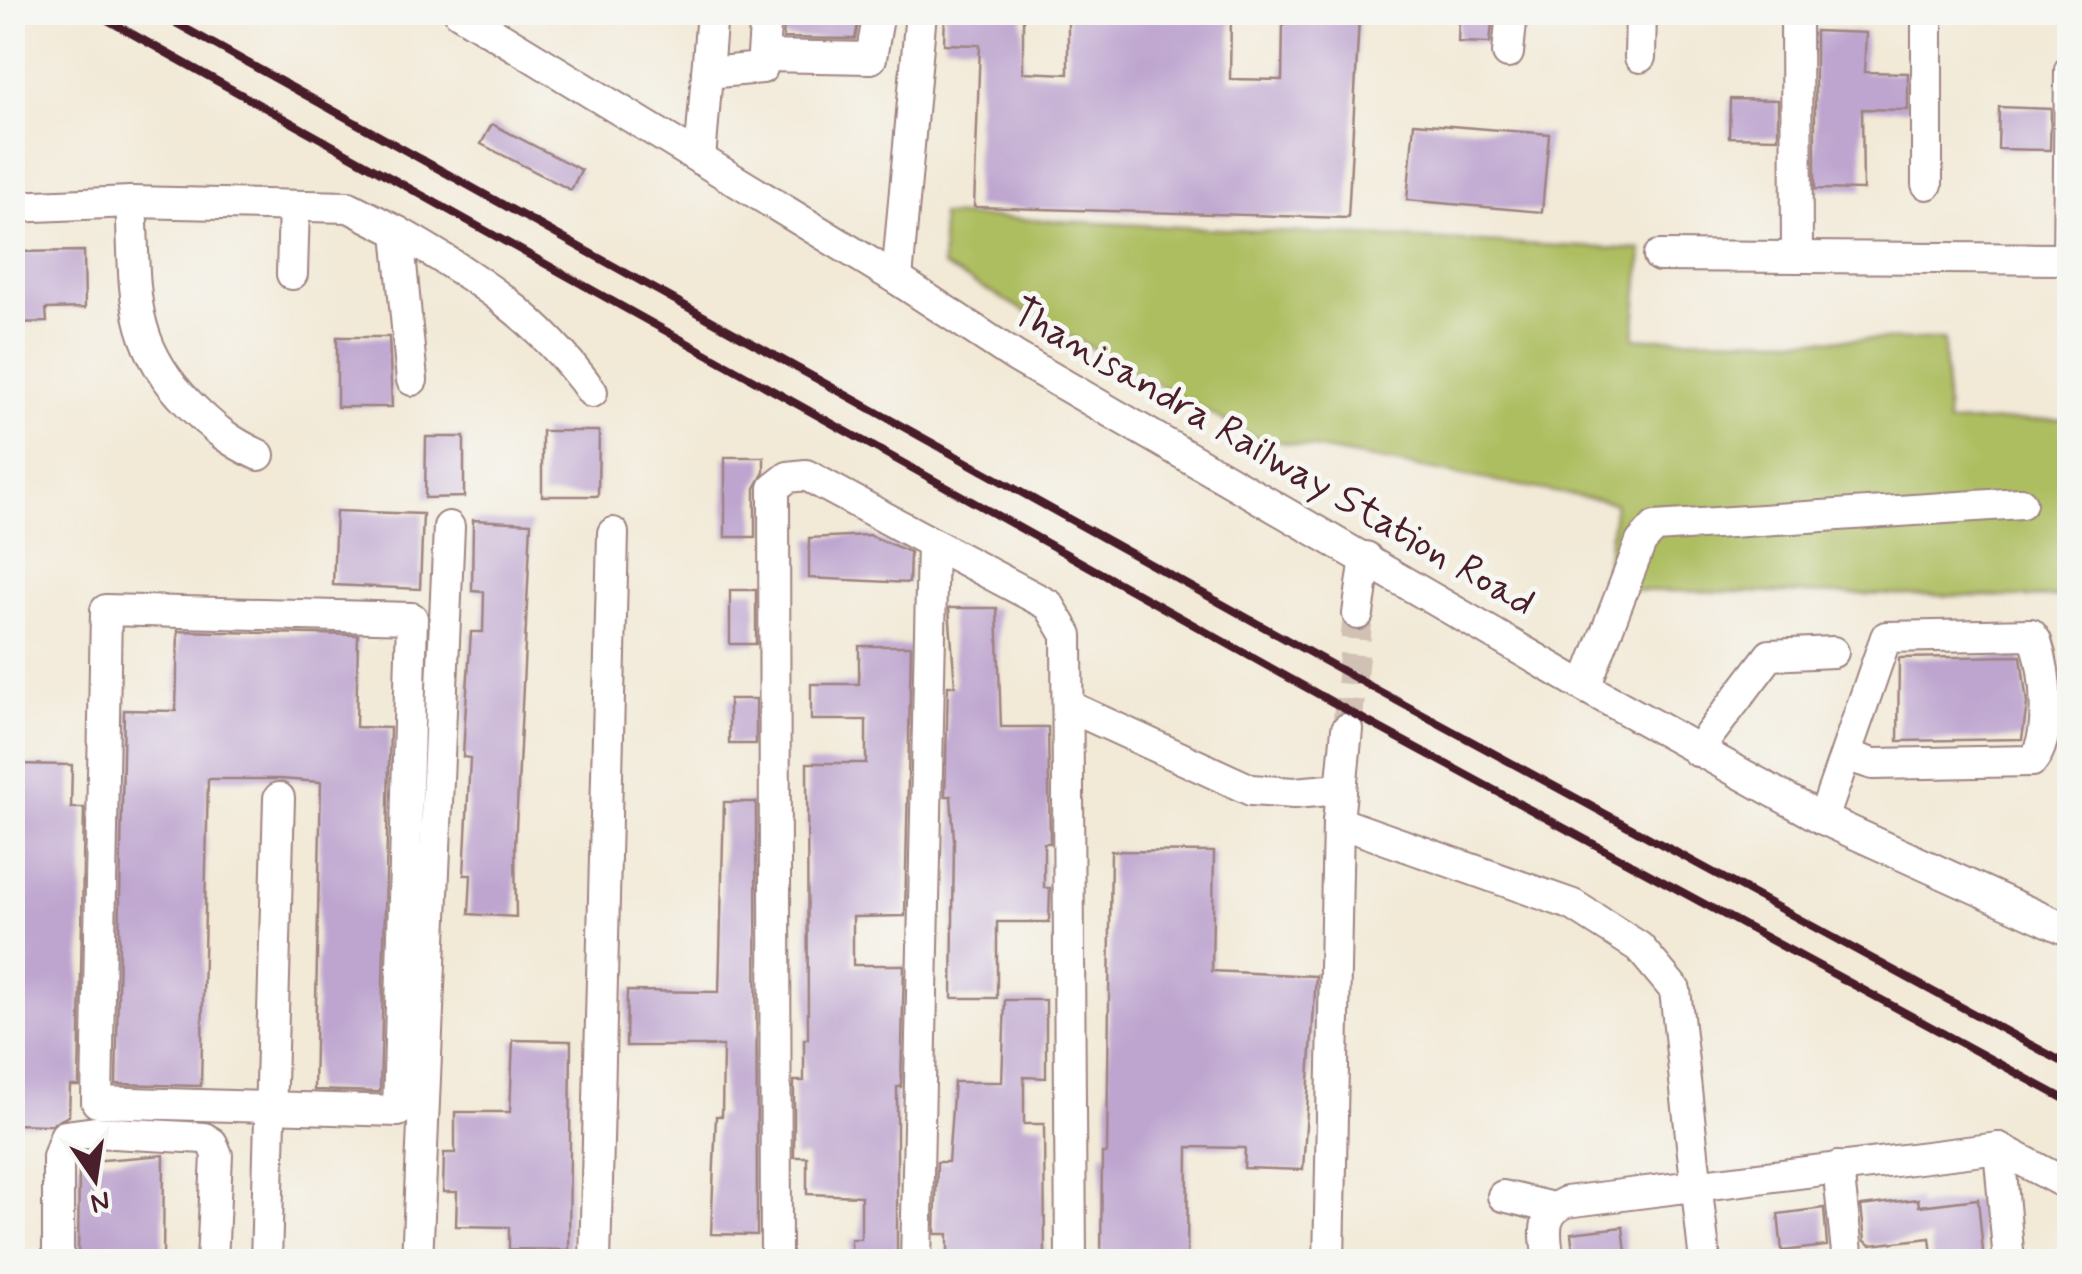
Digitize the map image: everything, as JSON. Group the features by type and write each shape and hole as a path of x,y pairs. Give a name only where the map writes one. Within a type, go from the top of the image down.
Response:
{"street":[{"name":"Thanisandra Railway Station Road","path":"459,12 509,27 700,159 1016,357 1697,751 1823,819 2070,931"},
{"path":"700,159 712,12"},
{"path":"707,73 753,72 762,68 766,12"},
{"path":"764,56 871,58 879,12"},
{"path":"897,279 920,12"},
{"path":"1508,53 1512,12"},
{"path":"1640,56 1641,12"},
{"path":"1796,12 1797,257"},
{"path":"1927,12 1928,184"},
{"path":"1659,256 2069,259 2070,70"},
{"path":"131,202 138,319 149,355 162,377 225,440 259,454"},
{"path":"12,206 131,202 348,207 482,280 564,353 592,392"},
{"path":"292,274 294,206"},
{"path":"398,232 412,380"},
{"path":"776,1262 774,488 788,477 806,475 1049,606 1068,635 1071,1262"},
{"path":"1585,687 1641,542 1656,527 2021,503"},
{"path":"417,1262 450,527"},
{"path":"595,1262 613,532"},
{"path":"916,1262 932,543"},
{"path":"1358,614 1366,557"},
{"path":"106,610 412,618 398,1112 269,1119 97,1102 106,610"},
{"path":"1823,819 1848,756 1886,637 2031,634 2036,641 2044,732 2041,750 2032,761 1874,764 1848,756"},
{"path":"1697,751 1770,656 1833,652"},
{"path":"1068,706 1251,790 1294,794 1341,789"},
{"path":"1328,1262 1338,822 1347,729"},
{"path":"266,1262 279,798"},
{"path":"1338,822 1573,905 1639,947 1675,990 1705,1262"},
{"path":"58,1262 58,1157 65,1136 95,1132 204,1138 212,1142 217,1155 212,1262"},
{"path":"1999,1148 2009,1262"},
{"path":"1503,1196 1553,1208 1566,1202 1699,1184 1999,1148 2070,1186"},
{"path":"1838,1168 1848,1262"},
{"path":"1549,1262 1545,1224 1553,1208"}],"green space":[{"path":"941,215 1642,250 1634,338 1944,340 1947,423 2069,419 2069,598 1603,590 1615,503 1253,437 943,266"}],"building":[{"path":"785,12 860,12 855,39 783,38"},
{"path":"945,12 1023,12 1023,72 1068,74 1068,12 1231,15 1230,79 1282,80 1283,21 1359,19 1348,218 974,207 980,45 944,44"},
{"path":"1469,12 1493,12 1490,43 1458,42 1459,18 1469,19"},
{"path":"1815,31 1866,33 1864,72 1908,73 1908,110 1862,109 1863,190 1815,189"},
{"path":"1730,99 1778,100 1778,138 1729,137"},
{"path":"1999,107 2051,109 2050,150 1998,149"},
{"path":"1414,123 1549,134 1542,212 1407,200"},
{"path":"492,124 581,170 571,190 481,144"},
{"path":"84,251 85,308 46,309 47,322 12,323 12,252"},
{"path":"337,337 389,337 392,407 337,407"},
{"path":"542,431 599,431 598,496 542,496"},
{"path":"426,437 464,437 464,497 425,498"},
{"path":"725,457 764,457 764,472 755,488 755,537 725,537"},
{"path":"336,511 423,514 420,589 333,585"},
{"path":"473,520 531,523 515,848 516,917 469,914 471,875 464,875 470,758 463,757 471,632 483,632 484,592 472,591"},
{"path":"869,535 910,552 909,583 809,578 809,538"},
{"path":"730,590 756,590 756,644 730,644"},
{"path":"949,608 997,608 1001,727 1048,727 1050,843 1044,843 1044,888 1050,888 1049,922 997,922 997,998 952,998 954,839 951,796 945,796 948,686 955,686"},
{"path":"178,631 358,635 356,727 390,728 380,1092 314,1090 321,782 280,779 208,779 201,1086 116,1084 124,710 176,711"},
{"path":"859,646 911,646 905,916 853,917 853,965 904,965 901,1087 897,1087 897,1262 851,1262 851,1239 861,1239 861,1196 807,1194 807,1157 794,1157 794,1081 804,1081 804,1039 808,1039 807,763 866,763 866,720 811,720 811,684 859,684"},
{"path":"2021,656 2027,704 2022,739 1898,741 1899,658"},
{"path":"729,699 756,699 756,744 729,744"},
{"path":"12,764 72,765 71,808 84,808 79,1086 70,1086 69,1116 50,1125 12,1124"},
{"path":"724,802 756,802 757,1235 711,1234 716,1116 722,1116 723,1046 626,1046 627,991 719,992"},
{"path":"1111,851 1214,852 1212,971 1316,976 1303,1170 1244,1168 1245,1148 1188,1147 1187,1262 1101,1262 1102,1153 1107,1153"},
{"path":"1005,1000 1046,1000 1046,1078 1024,1077 1024,1124 1044,1124 1045,1262 948,1262 948,1234 935,1234 937,1162 948,1162 954,1082 1002,1082"},
{"path":"513,1040 571,1041 569,1250 509,1249 509,1227 456,1226 457,1192 443,1192 444,1153 455,1153 455,1112 510,1112"},
{"path":"164,1155 163,1262 78,1262 79,1162"},
{"path":"1918,1199 1919,1206 1978,1199 1984,1262 1933,1262 1930,1238 1871,1245 1865,1241 1861,1206"},
{"path":"1824,1208 1827,1246 1782,1251 1778,1214"},
{"path":"1623,1227 1627,1262 1574,1262 1571,1233"}],"tunnel":[{"path":"1347,729 1358,614"}],"railway":[{"path":"93,12 1352,713 2070,1102"},
{"path":"156,12 1379,691 2070,1066"}]}
